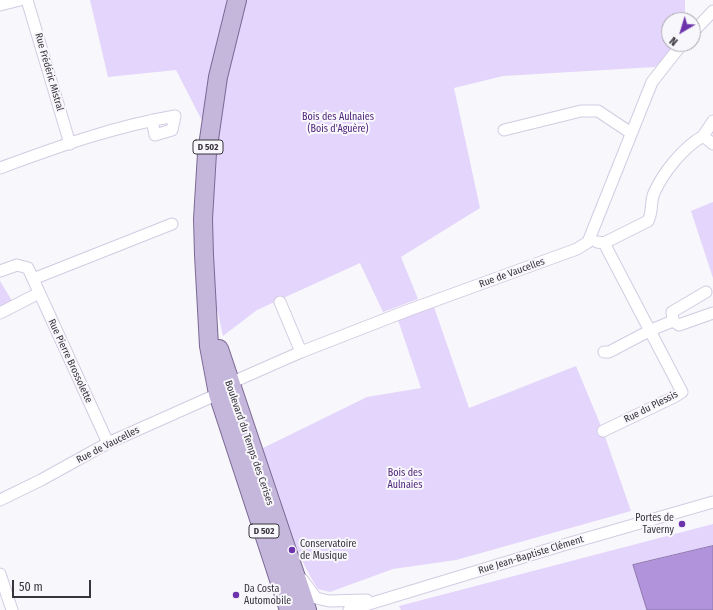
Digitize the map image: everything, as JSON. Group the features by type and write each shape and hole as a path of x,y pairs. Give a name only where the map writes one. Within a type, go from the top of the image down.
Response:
{"main road":[{"name":"Boulevard du Temps des Cerises","path":"237,0 218,77 207,153 203,219 206,296 224,389 289,610"},
{"name":"Boulevard du Temps des Cerises","path":"224,389 307,610"}],"street":[{"path":"0,5 20,0"},
{"name":"Rue Frédéric Mistral","path":"28,0 70,144"},
{"path":"701,24 713,11"},
{"path":"676,52 652,82 588,242 604,243 648,221 654,194 681,152 703,136 713,121"},
{"path":"504,130 581,111 598,111 632,132"},
{"path":"0,168 70,144 152,120"},
{"path":"703,136 713,144"},
{"path":"33,279 172,224"},
{"name":"Rue de Vaucelles","path":"0,500 42,480 108,443 301,352 409,310 572,251 588,242"},
{"name":"Rue du Plessis","path":"602,431 682,392 651,330 604,243"},
{"name":"Rue Pierre Brossolette","path":"0,271 17,265 28,268 108,443"},
{"path":"706,292 672,312 673,321 679,325 713,313"},
{"path":"0,313 39,293"},
{"path":"280,302 301,352"},
{"path":"604,352 609,352 651,330 673,321"},
{"name":"Rue Jean-Baptiste Clément","path":"349,610 560,546 713,502"},
{"path":"286,551 304,583 316,598 351,601 388,598"},
{"path":"0,574 12,610"},
{"path":"366,610 388,598"}],"green space":[{"name":"Bois des Aulnaies (Bois d'Aguère)","path":"90,0 685,0 685,12 661,12 661,52 673,52 655,67 503,76 454,88 480,208 401,257 418,299 383,312 360,263 257,310 223,336 209,272 213,142 176,70 108,77"},
{"path":"713,202 713,278 691,211"},
{"path":"0,281 15,306 0,313"},
{"name":"Bois des Aulnaies","path":"434,307 469,408 576,366 603,431 631,511 456,560 393,569 330,592 318,589 308,573 293,539 261,449 367,397 421,388 398,320"},
{"path":"713,524 713,610 401,610 399,606"}],"shaded area":[{"path":"713,546 713,610 647,610 633,565"}],"place":[{"name":"Portes de Taverny","path":"682,524"},
{"name":"Conservatoire de Musique","path":"292,550"},
{"name":"Da Costa Automobile","path":"236,595"}]}
